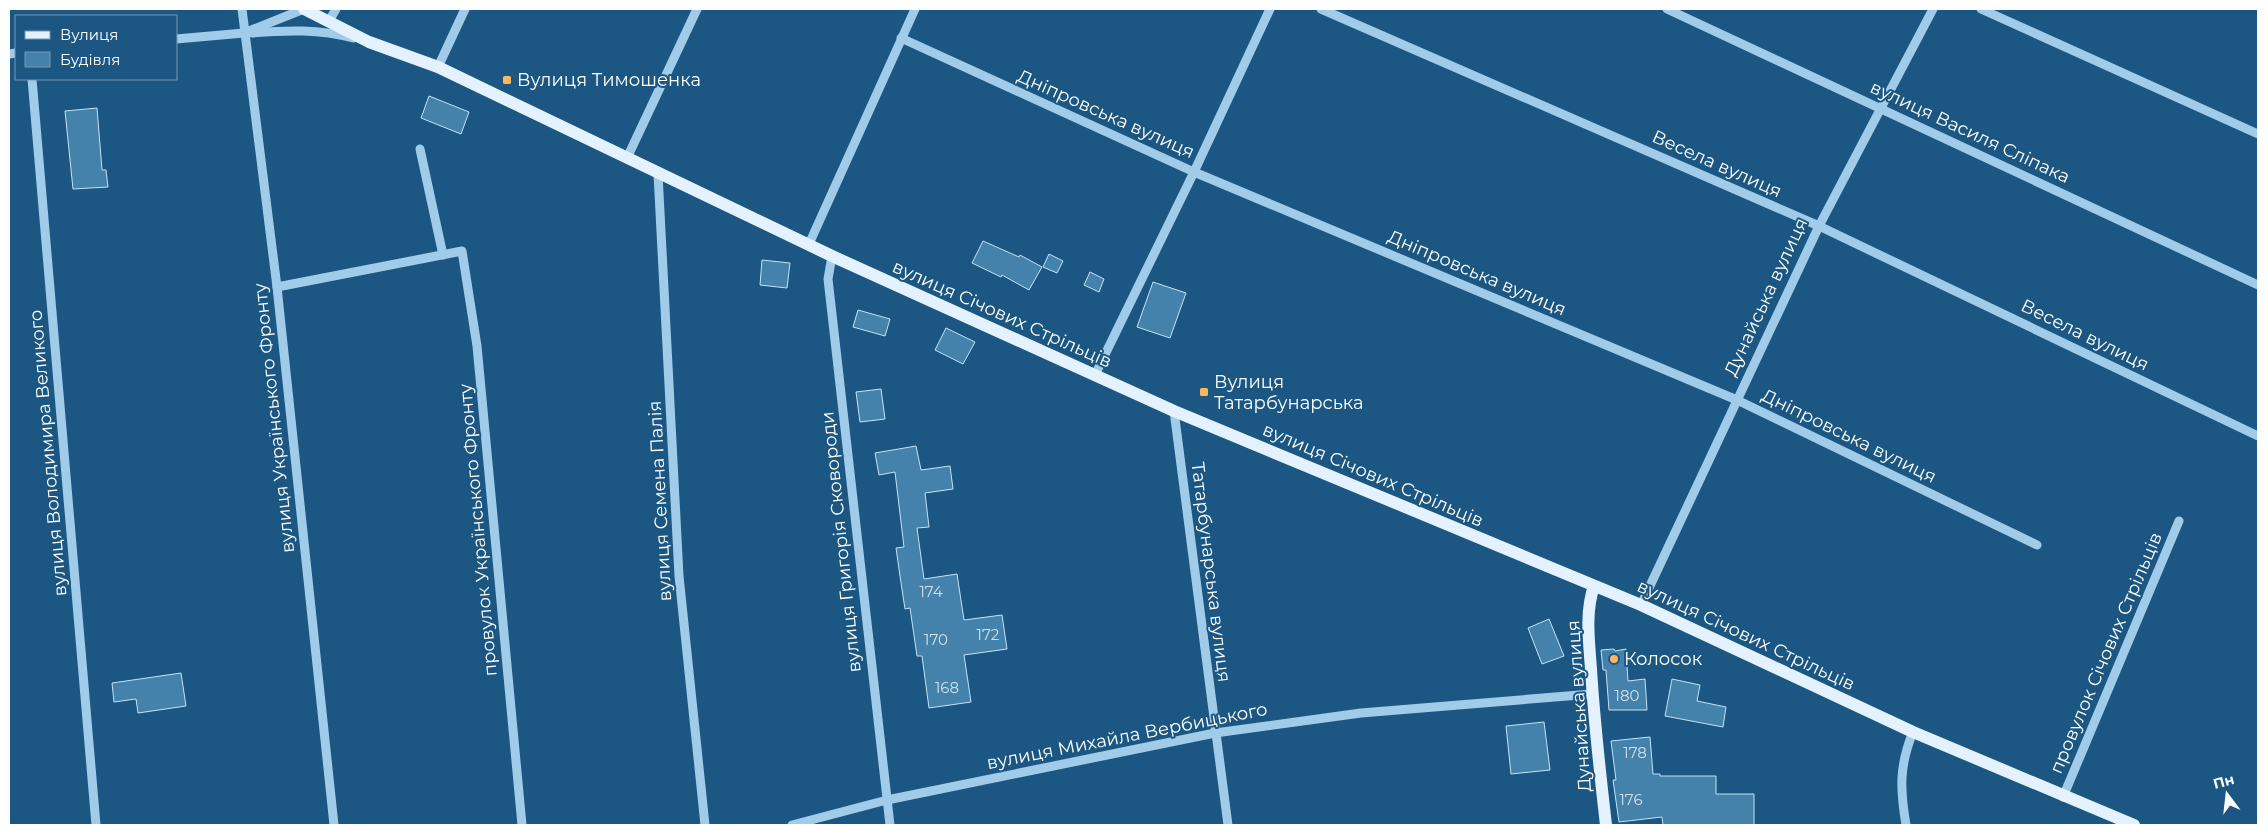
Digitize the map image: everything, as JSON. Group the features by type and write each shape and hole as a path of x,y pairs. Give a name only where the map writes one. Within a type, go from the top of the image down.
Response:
{"main road":[{"name":"вулиця Січових Стрільців","path":"304,9 369,42 438,67 832,256 1174,411 1641,605 1912,732 2062,797 2134,825"},
{"name":"Дунайська вулиця","path":"1594,586 1590,598 1588,629 1592,694 1606,825"}],"street":[{"name":"вулиця Українського Фронту","path":"242,9 277,287 334,825"},
{"path":"244,33 304,9"},
{"path":"329,21 336,9"},
{"path":"438,67 465,9"},
{"path":"626,158 698,9"},
{"path":"809,244 915,9"},
{"path":"1095,375 1194,172 1270,9"},
{"name":"Весела вулиця","path":"1321,9 1819,226 2258,436"},
{"name":"вулиця Василя Сліпака","path":"1667,9 2258,285"},
{"name":"Дунайська вулиця","path":"1641,605 1819,226 1933,9"},
{"path":"1981,9 2258,134"},
{"path":"178,39 292,30 327,32 369,42"},
{"name":"Дніпровська вулиця","path":"901,38 1194,172 1737,400 2037,545"},
{"name":"вулиця Володимира Великого","path":"32,80 96,825"},
{"path":"420,149 443,255"},
{"name":"вулиця Семена Палія","path":"658,174 679,576 705,825"},
{"name":"провулок Українського Фронту","path":"277,287 462,251 477,346 522,825"},
{"name":"вулиця Григорія Сковороди","path":"832,256 828,278 890,825"},
{"name":"Татарбунарська вулиця","path":"1174,411 1228,825"},
{"name":"провулок Січових Стрільців","path":"2062,797 2180,521"},
{"name":"вулиця Михайла Вербицького","path":"792,825 887,800 1215,733 1362,713 1592,694"},
{"path":"1906,825 1901,797 1903,757 1912,732"}],"building":[{"path":"429,96 469,112 461,134 421,118"},
{"path":"97,108 102,170 106,170 108,187 73,189 65,111"},
{"path":"983,241 1019,257 1020,255 1042,267 1029,290 1002,275 1001,277 972,263"},
{"path":"1049,254 1063,261 1057,273 1043,267"},
{"path":"762,260 790,263 787,288 760,285"},
{"path":"1090,272 1104,279 1099,292 1084,285"},
{"path":"1153,282 1186,293 1170,338 1137,327"},
{"path":"858,310 890,319 885,336 853,327"},
{"path":"946,328 975,342 963,364 935,350"},
{"path":"881,389 885,419 860,422 856,392"},
{"path":"916,446 921,470 950,466 953,489 925,493 929,527 917,528 924,579 957,574 964,620 1002,615 1007,649 964,655 971,702 929,708 922,656 917,656 910,608 905,609 900,576 896,548 904,547 895,472 879,475 875,453"},
{"path":"1549,619 1564,656 1542,664 1528,628"},
{"path":"1614,649 1615,651 1626,649 1628,681 1645,679 1647,710 1609,710 1606,670 1603,670 1601,650"},
{"path":"181,673 186,706 138,713 136,699 114,702 112,683"},
{"path":"1672,679 1700,685 1697,701 1726,707 1723,727 1665,716"},
{"path":"1544,722 1550,770 1511,774 1506,726"},
{"path":"1650,737 1653,774 1660,774 1660,776 1716,776 1716,794 1754,794 1754,825 1663,825 1662,817 1619,822 1613,780 1616,780 1611,741"}],"place":[{"name":"Вулиця Тимошенка","path":"507,80"},
{"name":"Вулиця Татарбунарська","path":"1204,392"},
{"name":"Колосок","path":"1614,659"}]}
